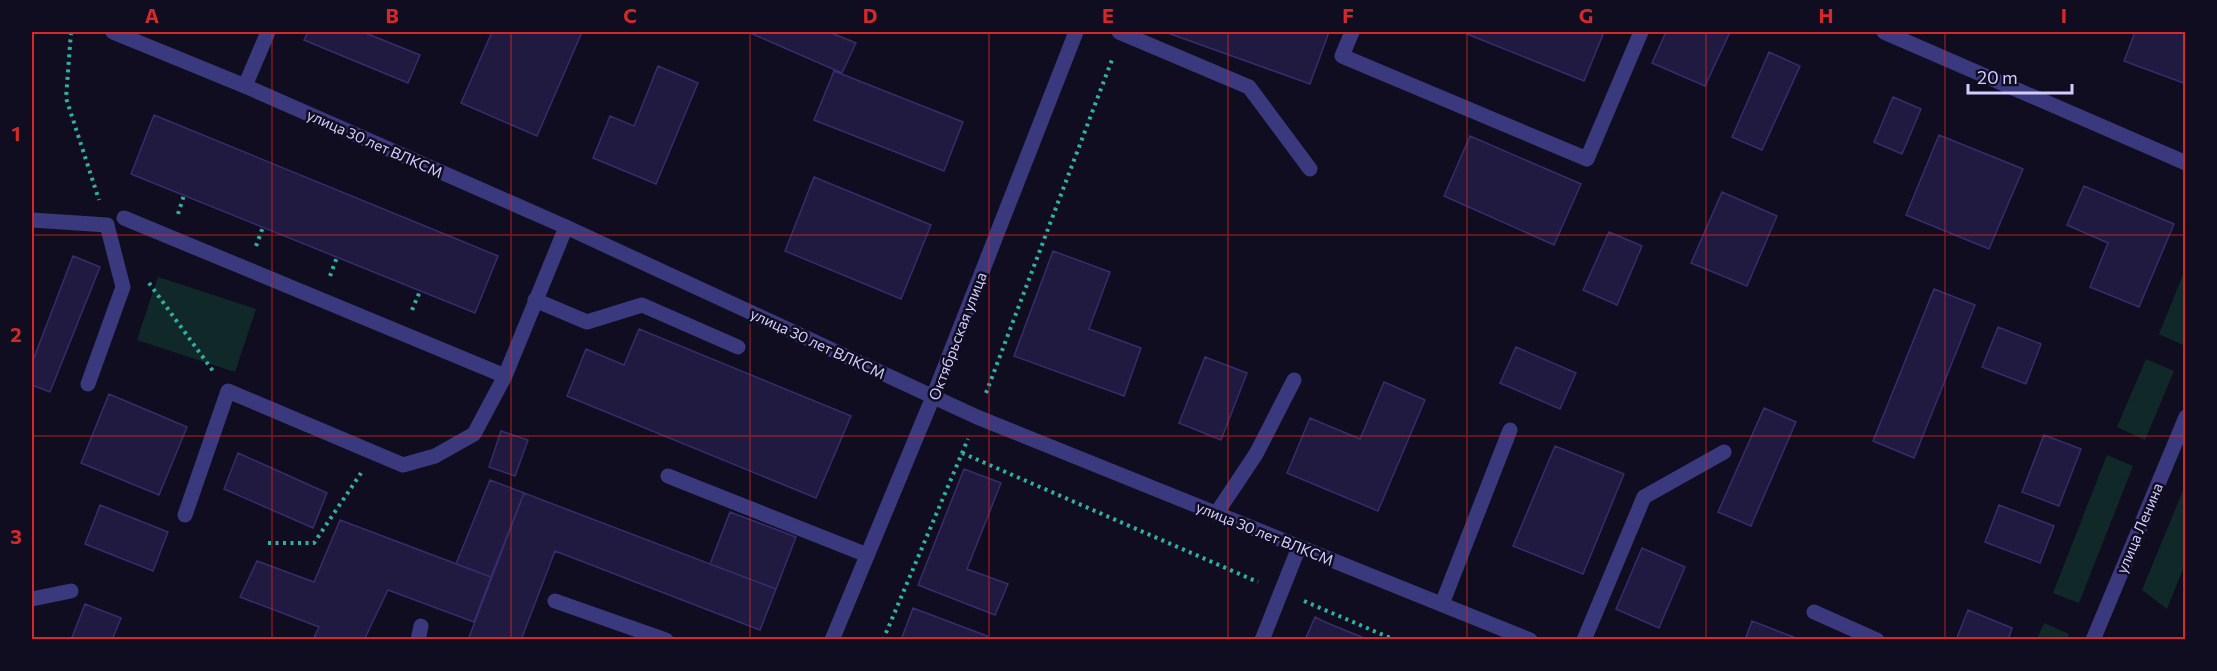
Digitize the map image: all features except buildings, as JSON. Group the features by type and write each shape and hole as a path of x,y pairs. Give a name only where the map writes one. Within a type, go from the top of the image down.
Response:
{"street":[{"name":"улица 30 лет ВЛКСМ","path":"113,32 245,86 566,227 977,417 1530,639"},
{"path":"245,86 268,32"},
{"name":"Октябрьская улица","path":"832,639 933,397 1076,32"},
{"path":"1121,32 1248,87 1310,169"},
{"path":"1352,32 1342,56 1587,159 1641,32"},
{"path":"1884,32 2186,163"},
{"path":"124,218 505,376"},
{"path":"32,220 107,225 123,288 88,384"},
{"path":"185,516 228,391 403,465 435,456 474,434 505,376 566,227"},
{"path":"535,300 586,322 642,304 738,347"},
{"path":"1216,513 1256,454 1294,380"},
{"name":"улица Ленина","path":"2093,639 2186,417"},
{"path":"1442,604 1510,430"},
{"path":"1584,639 1644,497 1724,452"},
{"path":"668,476 867,555"},
{"path":"1262,639 1299,547"},
{"path":"32,599 70,591"},
{"path":"555,601 666,639"},
{"path":"1814,612 1877,639"}],"path":[{"path":"71,32 66,98 107,225"},
{"path":"883,639 977,417 1121,32"},
{"path":"147,280 228,391"},
{"path":"268,543 314,543 375,453"},
{"path":"962,453 1281,592 1395,639"}],"green space":[{"path":"2185,270 2186,344 2185,346 2159,334"},
{"path":"158,277 256,309 235,372 137,340"},
{"path":"2146,359 2174,371 2145,440 2117,427"},
{"path":"2107,455 2133,466 2079,603 2053,593"},
{"path":"2185,486 2185,564 2167,609 2142,590"},
{"path":"2044,623 2069,634 2067,639 2037,639"}]}
